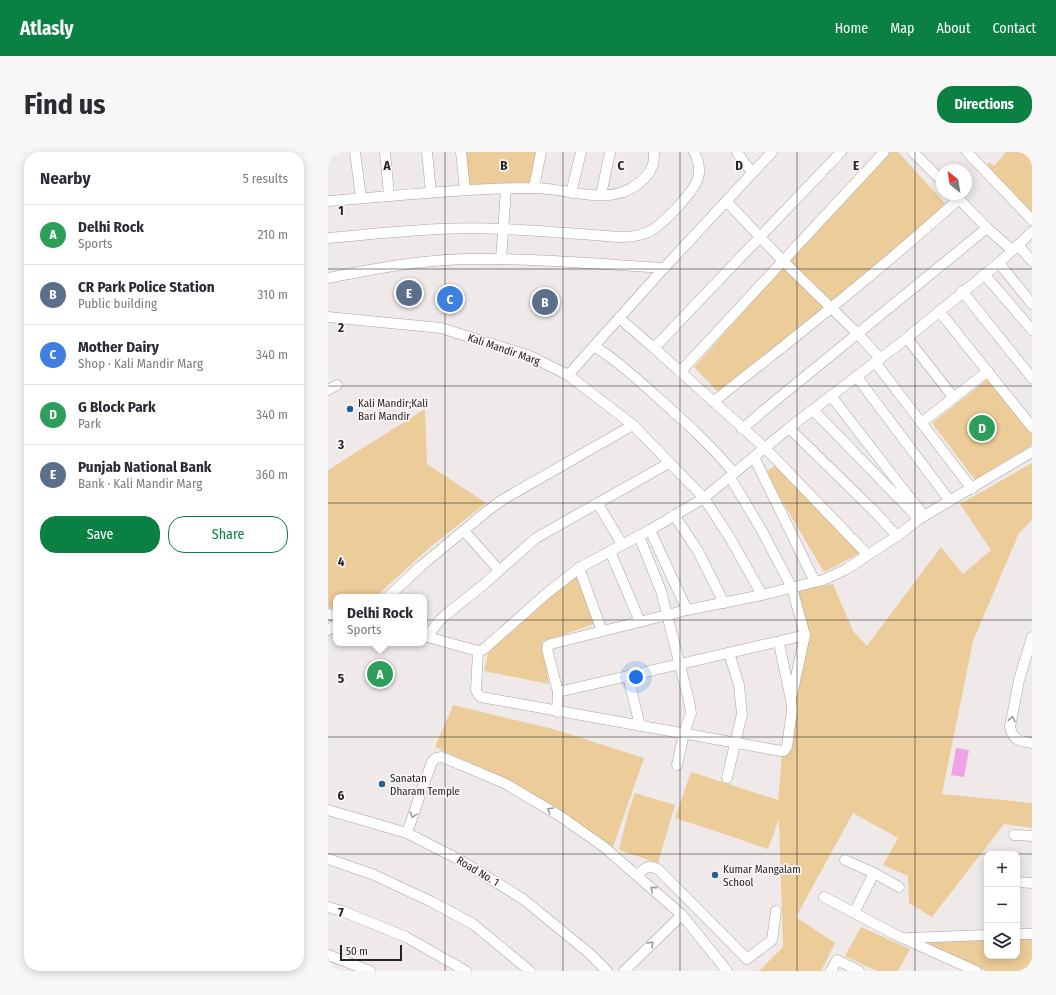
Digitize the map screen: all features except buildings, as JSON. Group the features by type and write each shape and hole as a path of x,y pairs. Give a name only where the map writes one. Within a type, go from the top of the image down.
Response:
{"street":[{"path":"355,152 361,198"},
{"path":"385,152 389,195"},
{"path":"427,152 431,192"},
{"path":"461,152 465,190"},
{"path":"534,188 541,152"},
{"path":"571,193 581,152"},
{"path":"601,195 610,152"},
{"path":"328,201 465,190 534,188 601,195 622,192 636,186 646,177 652,167 654,152"},
{"path":"328,238 453,228 503,229 618,237 637,236 649,232 660,224 694,188 698,180 699,171 698,159 694,152"},
{"path":"737,152 745,164 753,172"},
{"path":"568,375 618,318 772,152"},
{"path":"654,348 842,152"},
{"path":"680,372 884,152"},
{"path":"913,152 936,175"},
{"path":"967,152 1032,220"},
{"path":"501,259 506,189"},
{"path":"713,402 832,309 923,232 953,200"},
{"path":"961,200 987,228 1015,247 1032,261"},
{"path":"726,202 783,261 858,334 921,423 972,488"},
{"path":"742,429 987,228"},
{"path":"427,638 478,651 484,649 546,594 579,568 650,530 704,498 789,428 907,338 962,291 999,263 1032,232"},
{"path":"328,278 414,263 465,259 501,259 664,268"},
{"path":"999,263 1032,304"},
{"path":"984,274 1032,330"},
{"path":"962,291 1032,378"},
{"path":"939,311 1032,427"},
{"name":"Kali Mandir Marg","path":"328,317 441,328 530,356 568,375 633,425 704,498 730,538 762,595"},
{"path":"618,318 654,348 742,429 765,448 868,555"},
{"path":"907,338 954,398"},
{"path":"594,346 632,374 696,432 732,475 792,588 805,635 791,700"},
{"path":"921,423 988,371"},
{"path":"856,376 950,501"},
{"path":"328,390 337,385"},
{"path":"831,396 922,518"},
{"path":"813,410 922,518"},
{"path":"391,594 421,566 502,500 633,425"},
{"path":"789,428 873,510 897,536"},
{"path":"557,712 558,692 547,649 551,644 687,610 762,595 823,580 845,570 922,518 1032,452"},
{"path":"754,457 815,582"},
{"path":"427,635 440,620 482,586 536,538 669,463"},
{"path":"598,504 622,544"},
{"path":"674,515 698,551 724,603"},
{"path":"650,530 687,610"},
{"path":"464,531 499,570"},
{"path":"638,536 661,591 691,713 677,764"},
{"path":"610,551 640,622"},
{"path":"579,568 602,631"},
{"path":"558,692 805,635"},
{"path":"1032,637 1019,680 1010,727 1011,733 1015,738 1021,742 1032,743"},
{"path":"478,651 476,690 481,697 735,744 784,751 787,746 792,711 780,648 776,642"},
{"path":"727,778 742,714 739,685 730,653"},
{"path":"628,676 640,726"},
{"path":"407,833 432,762 436,758 442,757 504,783 560,816 604,847 682,915 728,971"},
{"name":"Road No. 1","path":"328,810 407,833 460,860 522,899 589,953 607,971"},
{"path":"1014,836 1032,836"},
{"path":"328,860 372,874 432,902 473,924 530,971"},
{"path":"845,860 898,887"},
{"path":"636,875 648,866 658,869 747,959 772,940 776,911"},
{"path":"854,913 874,874"},
{"path":"1020,882 1032,883"},
{"path":"824,897 904,938 976,971"},
{"path":"328,907 342,910 406,937 466,971"},
{"path":"624,971 682,915"},
{"path":"1020,934 1032,934"},
{"path":"904,938 984,935"},
{"path":"328,955 370,971"},
{"path":"831,971 837,960 859,971"}],"shaded area":[{"path":"464,152 541,152 534,188 469,185"},
{"path":"887,152 898,152 936,194 936,200 942,200 950,209 720,394 694,367"},
{"path":"1006,152 1032,152 1032,217 982,169 990,162 994,166"},
{"path":"988,379 1032,433 1032,445 975,480 932,423"},
{"path":"425,409 427,464 486,503 429,548 380,594 333,594 333,609 328,607 328,470"},
{"path":"1032,463 1032,520 1019,533 973,641 942,794 1032,803 1032,828 1004,824 932,917 909,903 908,876 883,865 898,838 853,813 796,917 835,943 821,971 759,971 783,947 779,819 768,849 675,818 691,772 778,800 786,713 805,650 797,590 833,584 853,631 867,646 941,547 963,574 991,550 960,504"},
{"path":"775,466 860,553 824,572 765,472"},
{"path":"579,574 597,623 542,642 549,684 484,671 489,649 532,610"},
{"path":"453,705 553,729 644,758 613,847 543,800 508,780 435,747"},
{"path":"956,748 969,750 964,777 951,775"},
{"path":"635,793 675,805 658,863 619,850 628,813"},
{"path":"861,927 910,949 898,971 877,971 845,956"},
{"path":"1032,938 1032,971 987,971 916,939 984,939 984,959 1020,959 1020,939"}],"place":[{"name":"Punjab National Bank","path":"409,293"},
{"name":"Mother Dairy","path":"450,299"},
{"name":"CR Park Police Station","path":"545,302"},
{"name":"Kali Mandir;Kali Bari Mandir","path":"350,409"},
{"name":"G Block Park","path":"982,428"},
{"name":"Delhi Rock","path":"380,674"},
{"name":"Sanatan Dharam Temple","path":"382,784"},
{"name":"Kumar Mangalam School","path":"715,875"}]}
